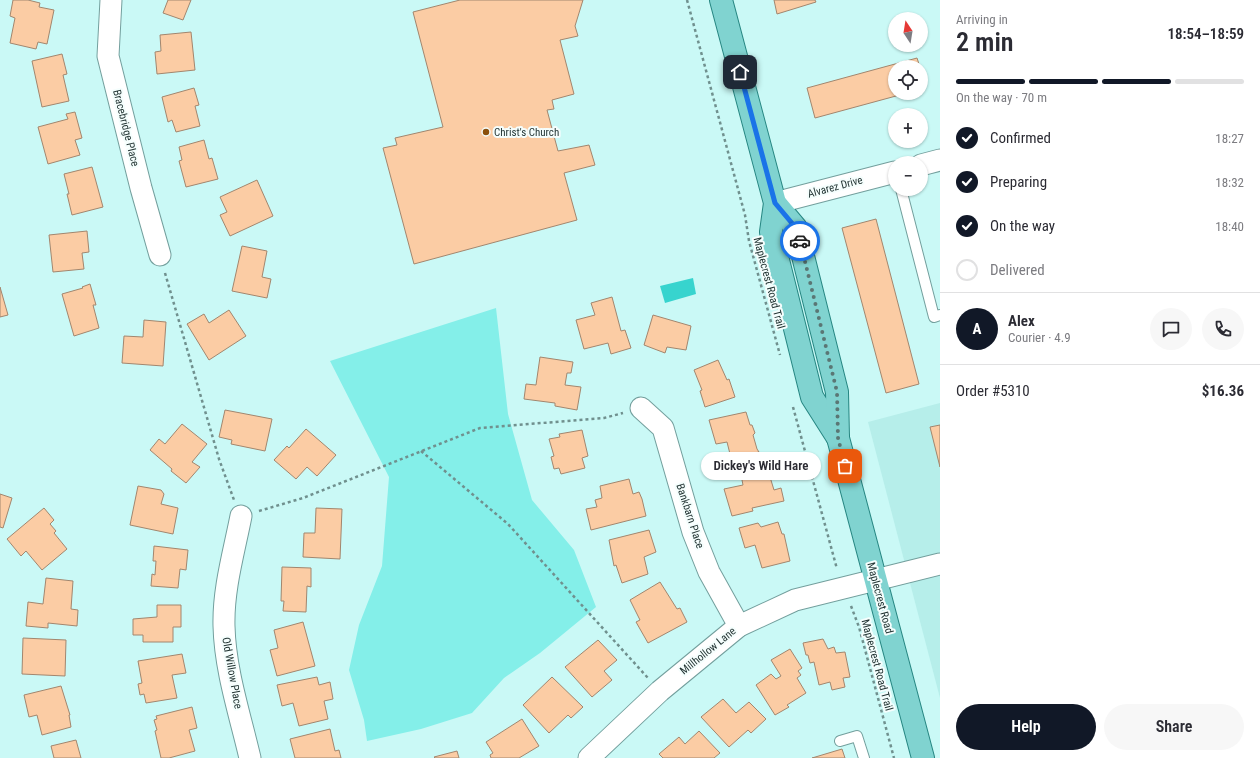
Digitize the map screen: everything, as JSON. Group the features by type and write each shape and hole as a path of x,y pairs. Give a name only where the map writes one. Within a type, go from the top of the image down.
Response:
{"main road":[{"name":"Maplecrest Road","path":"721,0 775,203 796,228 837,392 838,438 923,758"}],"street":[{"name":"Bracebridge Place","path":"111,0 108,56 141,188 160,254"},
{"path":"928,163 940,160"},
{"name":"Alvarez Drive","path":"775,203 888,174"},
{"name":"Bankbarn Place","path":"641,408 663,428 693,532 709,572 739,626"},
{"name":"Old Willow Place","path":"241,516 226,597 224,625 226,654 250,758"},
{"name":"Millhollow Lane","path":"589,758 660,691 739,626 795,600 940,564"}],"lane":[{"path":"903,196 934,317 940,315"},
{"path":"840,741 857,736 864,758"}],"path":[{"name":"Maplecrest Road Trail","path":"687,0 745,215 749,241 780,356"},
{"path":"160,254 216,452 226,482 241,516 303,498 480,428 604,418 641,408"},
{"path":"792,402 837,569"},
{"path":"421,451 508,524 660,691"},
{"name":"Maplecrest Road Trail","path":"844,588 862,634 894,758"}],"shaded area":[{"path":"693,278 696,294 665,303 660,286"},
{"path":"496,308 508,414 532,500 574,550 596,607 540,653 504,678 472,713 421,729 367,741 364,720 349,670 359,625 382,566 389,477 330,361"},
{"path":"940,403 940,698 868,422"}],"building":[{"path":"13,0 28,0 40,3 39,7 54,10 47,44 38,42 36,49 10,43 15,18 10,16"},
{"path":"168,0 191,0 183,20 163,13"},
{"name":"Christ's Church","path":"460,0 583,0 575,26 578,36 560,40 574,94 552,100 554,109 547,110 558,151 589,145 595,165 564,173 577,220 414,264 383,148 397,145 395,138 443,127 413,12"},
{"path":"774,0 815,0 816,2 777,14"},
{"path":"191,32 195,70 157,74 155,52 161,51 160,35"},
{"path":"62,54 67,74 63,75 69,101 42,107 32,61"},
{"path":"888,66 888,98 815,118 807,88"},
{"path":"194,88 199,105 195,106 200,126 176,132 172,120 168,122 162,97"},
{"path":"75,112 82,138 75,140 80,155 48,164 38,127 68,119 66,114"},
{"path":"204,140 209,159 212,158 218,179 186,187 179,161 182,160 179,147"},
{"path":"92,167 103,207 72,215 64,174"},
{"path":"257,180 273,216 230,236 220,215 227,212 220,197"},
{"path":"876,219 919,384 886,393 842,228"},
{"path":"87,231 89,252 82,253 84,269 53,272 49,235"},
{"path":"242,246 267,251 262,277 271,279 267,298 232,291"},
{"path":"90,284 96,305 93,305 99,328 74,336 62,294 83,288 82,287"},
{"path":"0,287 8,315 0,317"},
{"path":"612,297 621,331 625,330 631,348 611,354 608,343 584,349 576,320 595,315 591,303"},
{"path":"229,310 246,336 209,360 187,324 204,314 209,323"},
{"path":"653,315 691,326 686,350 667,347 665,353 644,345"},
{"path":"144,320 166,322 163,366 122,363 124,336 143,337"},
{"path":"540,357 573,362 571,373 567,373 565,385 581,387 577,410 555,406 555,403 524,399 526,384 536,385"},
{"path":"718,360 727,380 729,379 735,397 705,407 700,391 702,390 694,370"},
{"path":"225,410 272,419 265,451 231,444 232,440 219,437"},
{"path":"746,412 750,425 752,425 755,433 753,435 759,452 731,458 727,442 716,444 709,420"},
{"path":"182,424 207,444 192,462 200,467 186,483 171,471 172,469 150,450 159,439 165,444"},
{"path":"940,425 940,467 930,427"},
{"path":"306,429 336,455 317,476 307,467 296,479 274,460 287,446 289,448"},
{"path":"582,430 588,456 582,458 585,468 561,474 559,468 554,469 551,457 554,456 549,439 560,437 559,434"},
{"path":"766,464 774,490 781,488 784,501 752,508 753,511 732,516 724,489 743,485 740,470"},
{"path":"629,479 633,494 639,492 646,516 591,530 586,509 597,507 595,500 602,498 600,486"},
{"path":"138,486 161,490 164,494 161,504 178,508 173,534 130,525"},
{"path":"0,494 12,498 3,528 0,527"},
{"path":"44,508 54,520 50,524 56,531 54,533 67,549 42,570 26,551 21,556 7,539"},
{"path":"316,508 342,509 340,559 303,557 304,533 315,533"},
{"path":"778,522 782,534 784,534 790,561 762,568 755,545 745,548 739,528 758,523 761,527"},
{"path":"649,530 656,552 644,557 648,574 622,583 616,565 614,566 609,540"},
{"path":"154,546 188,550 186,570 180,569 178,588 151,586 152,574 155,575 156,561 153,561"},
{"path":"282,567 311,568 311,587 307,586 306,612 283,611 284,601 281,601"},
{"path":"46,578 73,581 71,609 78,610 77,626 48,623 48,628 26,626 28,602 43,604"},
{"path":"660,582 677,609 680,608 687,622 648,643 636,622 640,620 630,600"},
{"path":"157,605 181,605 181,627 173,627 173,642 143,642 143,635 133,635 133,619 157,617"},
{"path":"303,622 315,666 277,676 270,650 278,648 274,630"},
{"path":"23,638 66,640 65,676 22,674"},
{"path":"823,639 828,649 834,647 836,653 845,652 850,677 843,678 845,687 832,690 830,682 819,685 814,662 810,663 803,643"},
{"path":"598,640 617,660 604,671 612,680 592,697 565,667"},
{"path":"790,649 802,668 798,671 801,675 797,678 806,693 787,705 789,707 775,715 756,685 771,674 776,679 781,676 771,660"},
{"path":"182,654 186,673 172,675 177,698 146,703 144,694 140,695 138,684 142,683 138,661"},
{"path":"317,677 319,685 330,682 333,699 324,701 328,719 299,726 293,703 282,706 277,685"},
{"path":"552,677 583,707 571,718 568,715 549,733 523,705"},
{"path":"61,686 70,715 71,727 42,735 37,715 29,717 24,695"},
{"path":"723,699 736,713 749,702 766,719 751,733 748,730 729,747 701,717"},
{"path":"192,707 197,728 189,730 195,751 169,758 161,758 155,731 157,730 154,720 157,719 156,716"},
{"path":"522,719 539,746 519,758 491,758 490,755 493,753 486,742"},
{"path":"330,729 335,751 339,750 341,758 295,758 290,739"},
{"path":"699,731 720,753 714,758 663,758 659,754 679,737 685,744"},
{"path":"76,740 81,758 54,758 51,746"},
{"path":"842,749 845,758 812,758"},
{"path":"457,751 459,758 434,757"}],"way so far":[{"path":"800,241 837,392 838,438 845,466"}],"place":[{"name":"Christ's Church","path":"486,132"},
{"name":"Dickey's Wild Hare","path":"845,466"}],"route":[{"path":"740,72 775,203 796,228 800,241"}]}
